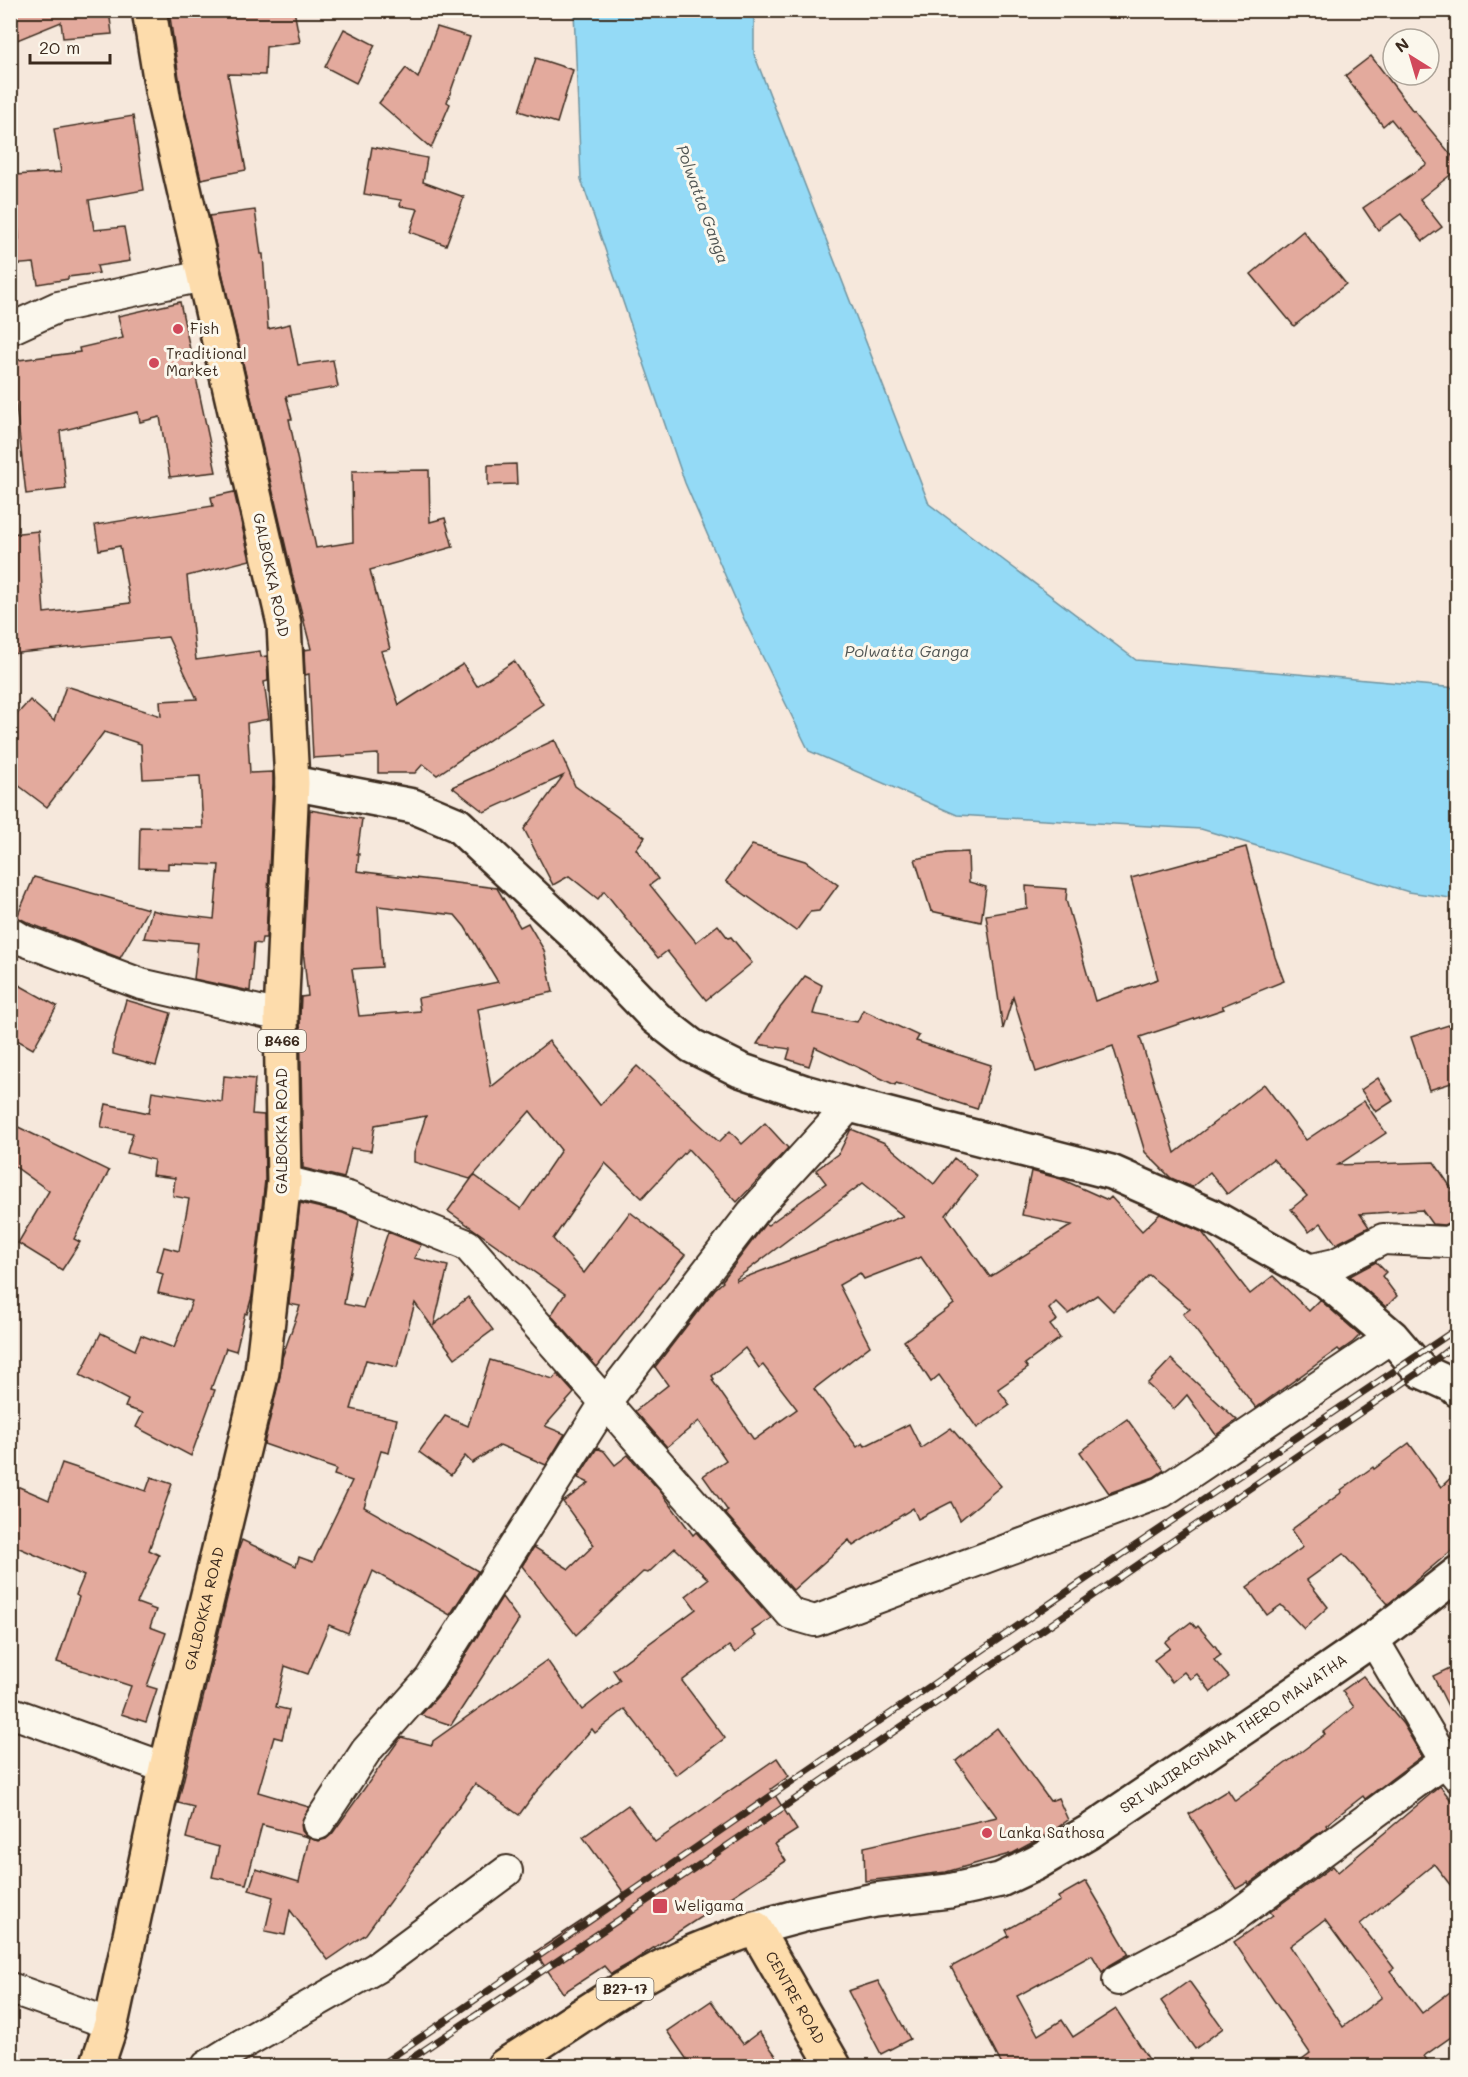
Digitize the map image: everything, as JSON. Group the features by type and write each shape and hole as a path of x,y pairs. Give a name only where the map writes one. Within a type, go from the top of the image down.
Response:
{"main road":[{"name":"GALBOKKA ROAD","path":"97,2067 111,2024 166,1768 262,1372 284,1181 281,1017 292,783 284,624 164,102 149,10"},
{"path":"292,783 413,806 459,825 581,940 656,1017 692,1046 740,1070 850,1105 1111,1172 1211,1216 1328,1282 1392,1338 1421,1371 1456,1387"},
{"name":"SRI VAJIRAGNANA THERO MAWATHA","path":"755,1928 807,1914 875,1900 949,1891 1000,1880 1036,1863 1089,1832 1373,1639 1458,1574"},
{"name":"B27-17","path":"504,2067 677,1959 755,1928"},
{"name":"CENTRE ROAD","path":"755,1928 834,2067"}],"street":[{"path":"10,329 58,307 203,276"},
{"path":"15,940 141,984 281,1017"},
{"path":"318,1824 366,1751 430,1679 605,1403 752,1213 850,1105"},
{"path":"284,1181 348,1197 467,1245 791,1614 815,1621 1162,1492 1392,1338"},
{"path":"1308,1270 1335,1264 1383,1239 1448,1242 1458,1236"},
{"path":"1118,1980 1230,1920 1451,1769 1373,1639"},
{"path":"10,1712 166,1768"},
{"path":"207,2067 244,2043 376,1968 507,1871"},
{"path":"10,1988 111,2024"}],"water":[{"name":"Polwatta Ganga","path":"574,11 754,11 754,54 929,504 1136,660 1457,688 1457,899 1409,892 1201,829 957,815 809,751 744,619 685,483 581,179"}],"building":[{"path":"10,10 109,10 112,34 63,38 61,22 10,43"},
{"path":"169,10 294,10 300,42 266,47 265,75 228,74 246,170 201,179 182,98"},
{"path":"437,27 470,37 447,102 450,104 431,148 379,103 406,68 418,78"},
{"path":"344,29 375,45 356,83 325,67"},
{"path":"1371,56 1381,69 1381,87 1395,87 1458,163 1458,169 1420,199 1442,227 1423,241 1401,214 1378,230 1363,208 1427,164 1391,119 1383,126 1345,76"},
{"path":"536,58 573,70 557,123 519,111"},
{"path":"133,116 144,190 89,200 94,230 124,227 130,261 97,266 99,273 38,284 34,263 10,265 10,240 19,239 15,175 61,172 54,129"},
{"path":"372,147 427,158 423,182 464,197 446,245 410,232 418,209 400,206 401,200 364,194"},
{"path":"255,210 261,254 263,254 268,329 290,324 298,365 333,360 338,387 286,396 316,548 353,542 352,471 429,470 430,522 445,518 453,547 370,570 390,649 381,651 399,705 463,664 477,686 514,661 543,704 437,775 423,764 415,773 378,773 378,754 313,758 309,674 305,675 304,650 311,649 209,216"},
{"path":"1303,231 1346,284 1294,326 1251,274"},
{"path":"180,302 216,472 170,477 160,417 140,422 138,412 60,431 66,489 26,494 11,361 80,352 79,348 123,338 118,316"},
{"path":"516,464 517,484 488,485 488,465"},
{"path":"234,492 250,560 187,576 196,660 260,651 261,657 267,656 268,681 264,682 269,719 247,723 250,773 273,772 266,938 262,938 261,944 254,943 250,991 194,979 198,943 144,938 152,910 214,919 219,865 168,863 168,869 139,868 140,827 203,828 200,776 143,779 141,744 104,732 47,807 10,779 10,722 30,700 54,721 66,686 161,716 160,701 197,699 168,637 10,654 10,534 38,531 44,613 130,603 120,546 99,550 95,525 213,506 211,497"},
{"path":"555,740 575,786 645,837 636,849 658,879 650,885 696,942 718,925 752,963 706,1000 667,951 658,958 604,891 598,899 569,876 553,885 524,829 563,776 484,812 452,787"},
{"path":"310,810 362,819 357,871 497,888 520,927 528,923 544,950 553,992 478,1009 491,1087 549,1041 600,1105 637,1066 719,1142 730,1131 742,1144 765,1123 788,1148 737,1202 688,1149 642,1198 605,1163 553,1239 584,1273 630,1212 685,1255 597,1367 551,1315 565,1294 448,1211 474,1175 470,1179 414,1162 414,1153 426,1116 375,1125 371,1151 351,1148 344,1178 303,1168 300,1016 301,997 308,996 303,949","holes":["378,906 455,915 465,927 498,982 418,998 420,1011 359,1016 352,969 382,967","530,1111 561,1150 521,1209 474,1175"]},
{"path":"752,845 805,861 838,885 819,911 810,912 796,931 726,881"},
{"path":"1246,847 1275,957 1284,981 1222,1006 1224,1009 1140,1037 1175,1153 1264,1084 1306,1140 1364,1101 1386,1133 1338,1165 1434,1162 1452,1189 1452,1213 1456,1219 1444,1225 1432,1224 1422,1210 1360,1214 1369,1227 1336,1244 1321,1223 1309,1232 1291,1209 1307,1196 1273,1159 1227,1194 1210,1172 1192,1187 1171,1178 1145,1152 1113,1046 1036,1072 1013,997 1003,1029 986,915 1027,908 1026,886 1067,889 1066,900 1095,1001 1158,979 1131,878"},
{"path":"968,852 969,882 986,887 981,922 931,911 915,859"},
{"path":"34,877 148,909 120,958 17,917"},
{"path":"805,976 822,985 813,1014 857,1022 863,1010 919,1036 916,1041 991,1065 977,1109 896,1083 895,1085 815,1047 809,1066 787,1059 790,1049 757,1044 780,1008"},
{"path":"10,980 57,1006 33,1049 10,1036"},
{"path":"126,1000 171,1013 156,1066 113,1054 113,1045"},
{"path":"1458,1022 1458,1081 1429,1090 1411,1037"},
{"path":"224,1076 255,1079 252,1114 264,1115 265,1180 252,1296 247,1314 245,1313 236,1351 226,1348 211,1389 215,1390 191,1456 136,1427 143,1413 125,1407 128,1400 80,1375 101,1333 135,1350 141,1335 174,1348 192,1301 158,1293 163,1274 157,1272 164,1247 179,1251 189,1199 173,1196 175,1178 152,1175 154,1160 127,1153 133,1133 101,1127 106,1104 149,1113 152,1091 222,1102"},
{"path":"1378,1078 1393,1101 1376,1112 1361,1090"},
{"path":"10,1123 109,1171 74,1239 80,1242 62,1270 18,1243 49,1191 10,1163"},
{"path":"851,1129 885,1143 934,1184 954,1158 977,1176 946,1215 990,1277 1072,1225 1022,1215 1031,1171 1061,1179 1108,1200 1111,1197 1142,1231 1160,1214 1202,1232 1250,1294 1273,1276 1309,1311 1320,1300 1360,1335 1256,1408 1183,1314 1190,1309 1149,1275 1113,1311 1097,1295 1068,1314 1056,1302 1049,1309 1057,1320 1050,1325 1060,1338 1025,1364 1028,1368 998,1389 1010,1405 977,1428 939,1375 931,1382 904,1341 954,1304 921,1257 864,1279 860,1273 839,1285 870,1346 814,1389 857,1447 863,1443 865,1446 909,1424 921,1448 951,1428 1001,1486 960,1520 951,1502 918,1519 913,1508 853,1546 849,1540 793,1590 725,1513 728,1511 703,1476 726,1460 699,1421 667,1447 635,1411 668,1385 655,1367 715,1289 723,1282 765,1224 768,1225 826,1183 816,1170 839,1153","holes":["863,1183 903,1216 736,1281 736,1279","745,1348 759,1368 763,1365 797,1409 754,1440 712,1380 714,1379 712,1376"]},
{"path":"300,1203 343,1213 359,1220 344,1304 363,1308 388,1232 421,1245 414,1258 448,1266 434,1325 468,1297 493,1330 455,1358 415,1303 397,1367 366,1360 351,1409 397,1419 389,1453 381,1451 364,1507 478,1571 450,1615 373,1571 348,1633 329,1625 308,1674 285,1666 276,1707 289,1710 282,1739 274,1737 258,1792 309,1807 301,1824 302,1831 307,1837 262,1825 246,1884 212,1877 219,1847 186,1838 194,1807 178,1803 242,1540 296,1566 299,1557 313,1562 352,1481 334,1475 336,1469 264,1444 282,1358 300,1306 289,1304"},
{"path":"1376,1262 1386,1272 1382,1276 1397,1296 1386,1307 1350,1276"},
{"path":"1171,1359 1237,1420 1216,1435 1187,1395 1174,1409 1147,1384"},
{"path":"490,1360 553,1379 557,1374 574,1393 545,1426 565,1434 546,1465 500,1445 472,1463 465,1456 451,1475 419,1452 445,1416 468,1426"},
{"path":"1127,1419 1164,1470 1154,1477 1109,1493 1080,1452"},
{"path":"1409,1443 1441,1487 1458,1471 1458,1545 1388,1604 1343,1554 1307,1580 1328,1607 1304,1629 1281,1605 1267,1615 1247,1587 1303,1547 1291,1530 1342,1492 1341,1490"},
{"path":"597,1448 604,1451 615,1465 628,1455 661,1492 693,1535 696,1532 771,1618 752,1631 756,1636 735,1653 729,1646 682,1681 725,1738 676,1775 625,1709 595,1733 592,1729 535,1793 519,1815 475,1784 366,1934 328,1960 290,1910 285,1935 265,1931 273,1897 249,1890 256,1869 299,1882 309,1838 318,1841 332,1834 401,1737 432,1745 433,1741 547,1660 582,1710 620,1680 613,1670 696,1609 686,1596 708,1579 675,1548 648,1573 643,1572 576,1635 522,1566 534,1547 569,1569 594,1545 563,1502 589,1483 578,1478"},
{"path":"62,1463 146,1491 151,1477 172,1484 149,1550 159,1555 137,1603 156,1610 150,1627 166,1633 147,1686 157,1689 146,1722 121,1714 131,1686 57,1662 79,1597 76,1595 84,1576 10,1544 10,1483 49,1500"},
{"path":"502,1597 519,1620 451,1725 421,1715 445,1688"},
{"path":"1191,1622 1196,1628 1198,1626 1216,1647 1221,1655 1214,1660 1229,1677 1211,1692 1197,1674 1190,1679 1184,1672 1172,1682 1154,1660 1170,1648 1165,1642"},
{"path":"1458,1664 1458,1726 1433,1676"},
{"path":"1363,1676 1403,1724 1422,1756 1365,1799 1363,1796 1326,1825 1327,1827 1249,1884 1248,1882 1236,1889 1189,1814 1228,1790 1235,1801 1325,1734 1323,1732 1354,1707 1342,1691"},
{"name":"Lanka Sathosa","path":"997,1728 1050,1801 1058,1798 1068,1820 1050,1833 1013,1853 946,1872 865,1881 864,1847 997,1817 956,1761"},
{"name":"Weligama","path":"777,1758 789,1776 771,1789 797,1830 775,1844 786,1861 632,1962 611,1974 604,1966 563,1993 535,1952 624,1893 583,1837 628,1805 655,1842"},
{"path":"1440,1786 1458,1809 1458,1895 1434,1864 1360,1924 1394,1968 1390,1971 1422,2013 1458,1986 1458,2032 1424,2056 1432,2067 1291,2067 1310,2053 1234,1942 1273,1915 1270,1912 1333,1866 1338,1872","holes":["1325,1920 1382,1997 1343,2027 1290,1946"]},
{"path":"1086,1881 1129,1954 1102,1972 1092,1955 1017,1996 1038,2035 1062,2020 1073,2037 1116,2009 1154,2067 1003,2067 951,1967 1009,1936 1006,1930 1060,1901 1058,1897"},
{"path":"878,1981 910,2039 881,2054 848,1991"},
{"path":"1189,1981 1223,2028 1195,2049 1161,2001"},
{"path":"711,2001 743,2044 759,2032 784,2067 692,2067 667,2031"}],"railway":[{"path":"379,2066 1074,1587 1458,1328"},
{"path":"400,2066 623,1917 1421,1371 1458,1342"}],"place":[{"name":"Fish","path":"178,329"},
{"name":"Traditional Market","path":"154,363"},
{"name":"Lanka Sathosa","path":"987,1833"},
{"name":"Weligama","path":"660,1906"}]}
